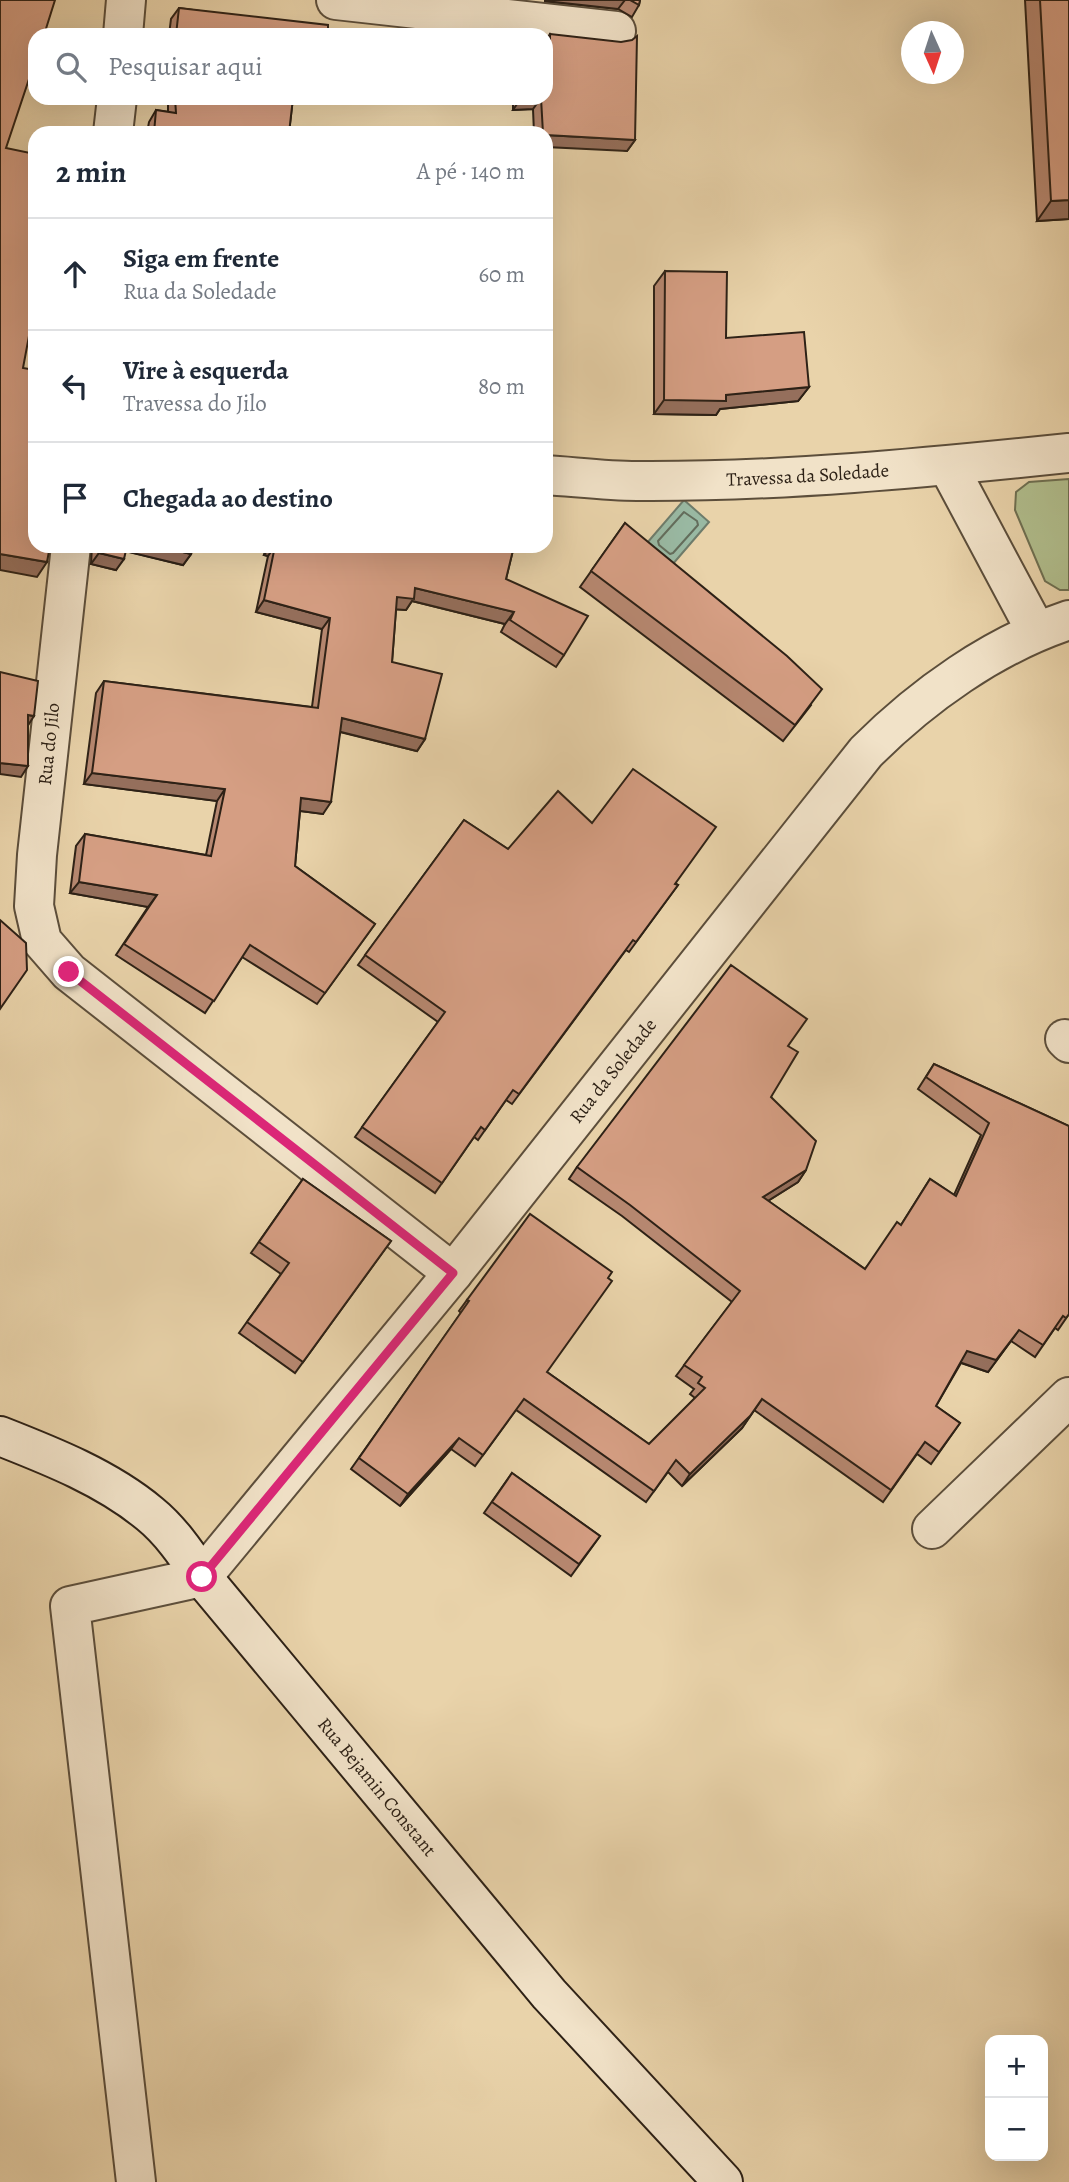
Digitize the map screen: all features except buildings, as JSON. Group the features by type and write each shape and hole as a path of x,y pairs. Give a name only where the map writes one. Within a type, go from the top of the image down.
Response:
{"street":[{"path":"124,28 126,0"},
{"path":"335,0 616,31"},
{"path":"114,126 116,105"},
{"name":"Travessa da Soledade","path":"553,475 634,481 763,479 948,466 1069,453"},
{"path":"948,466 1052,625"},
{"name":"Rua do Jilo","path":"70,553 37,855 34,906 42,941 69,972 453,1273"},
{"name":"Rua da Soledade","path":"202,1577 453,1273 866,752 899,719 944,686 1014,641 1052,625"},
{"path":"932,1529 1069,1397"},
{"name":"Rua Bejamin Constant","path":"0,1436 45,1453 105,1484 150,1514 184,1551 202,1577 549,1994 723,2182"},
{"path":"136,2182 70,1606 202,1577"}],"shaded area":[{"path":"1069,479 1069,590 1060,590 1045,581 1015,510 1016,492 1029,482"}],"water":[{"path":"684,500 709,522 672,565 647,543"}],"route":[{"path":"69,972 453,1273 202,1577"}]}
